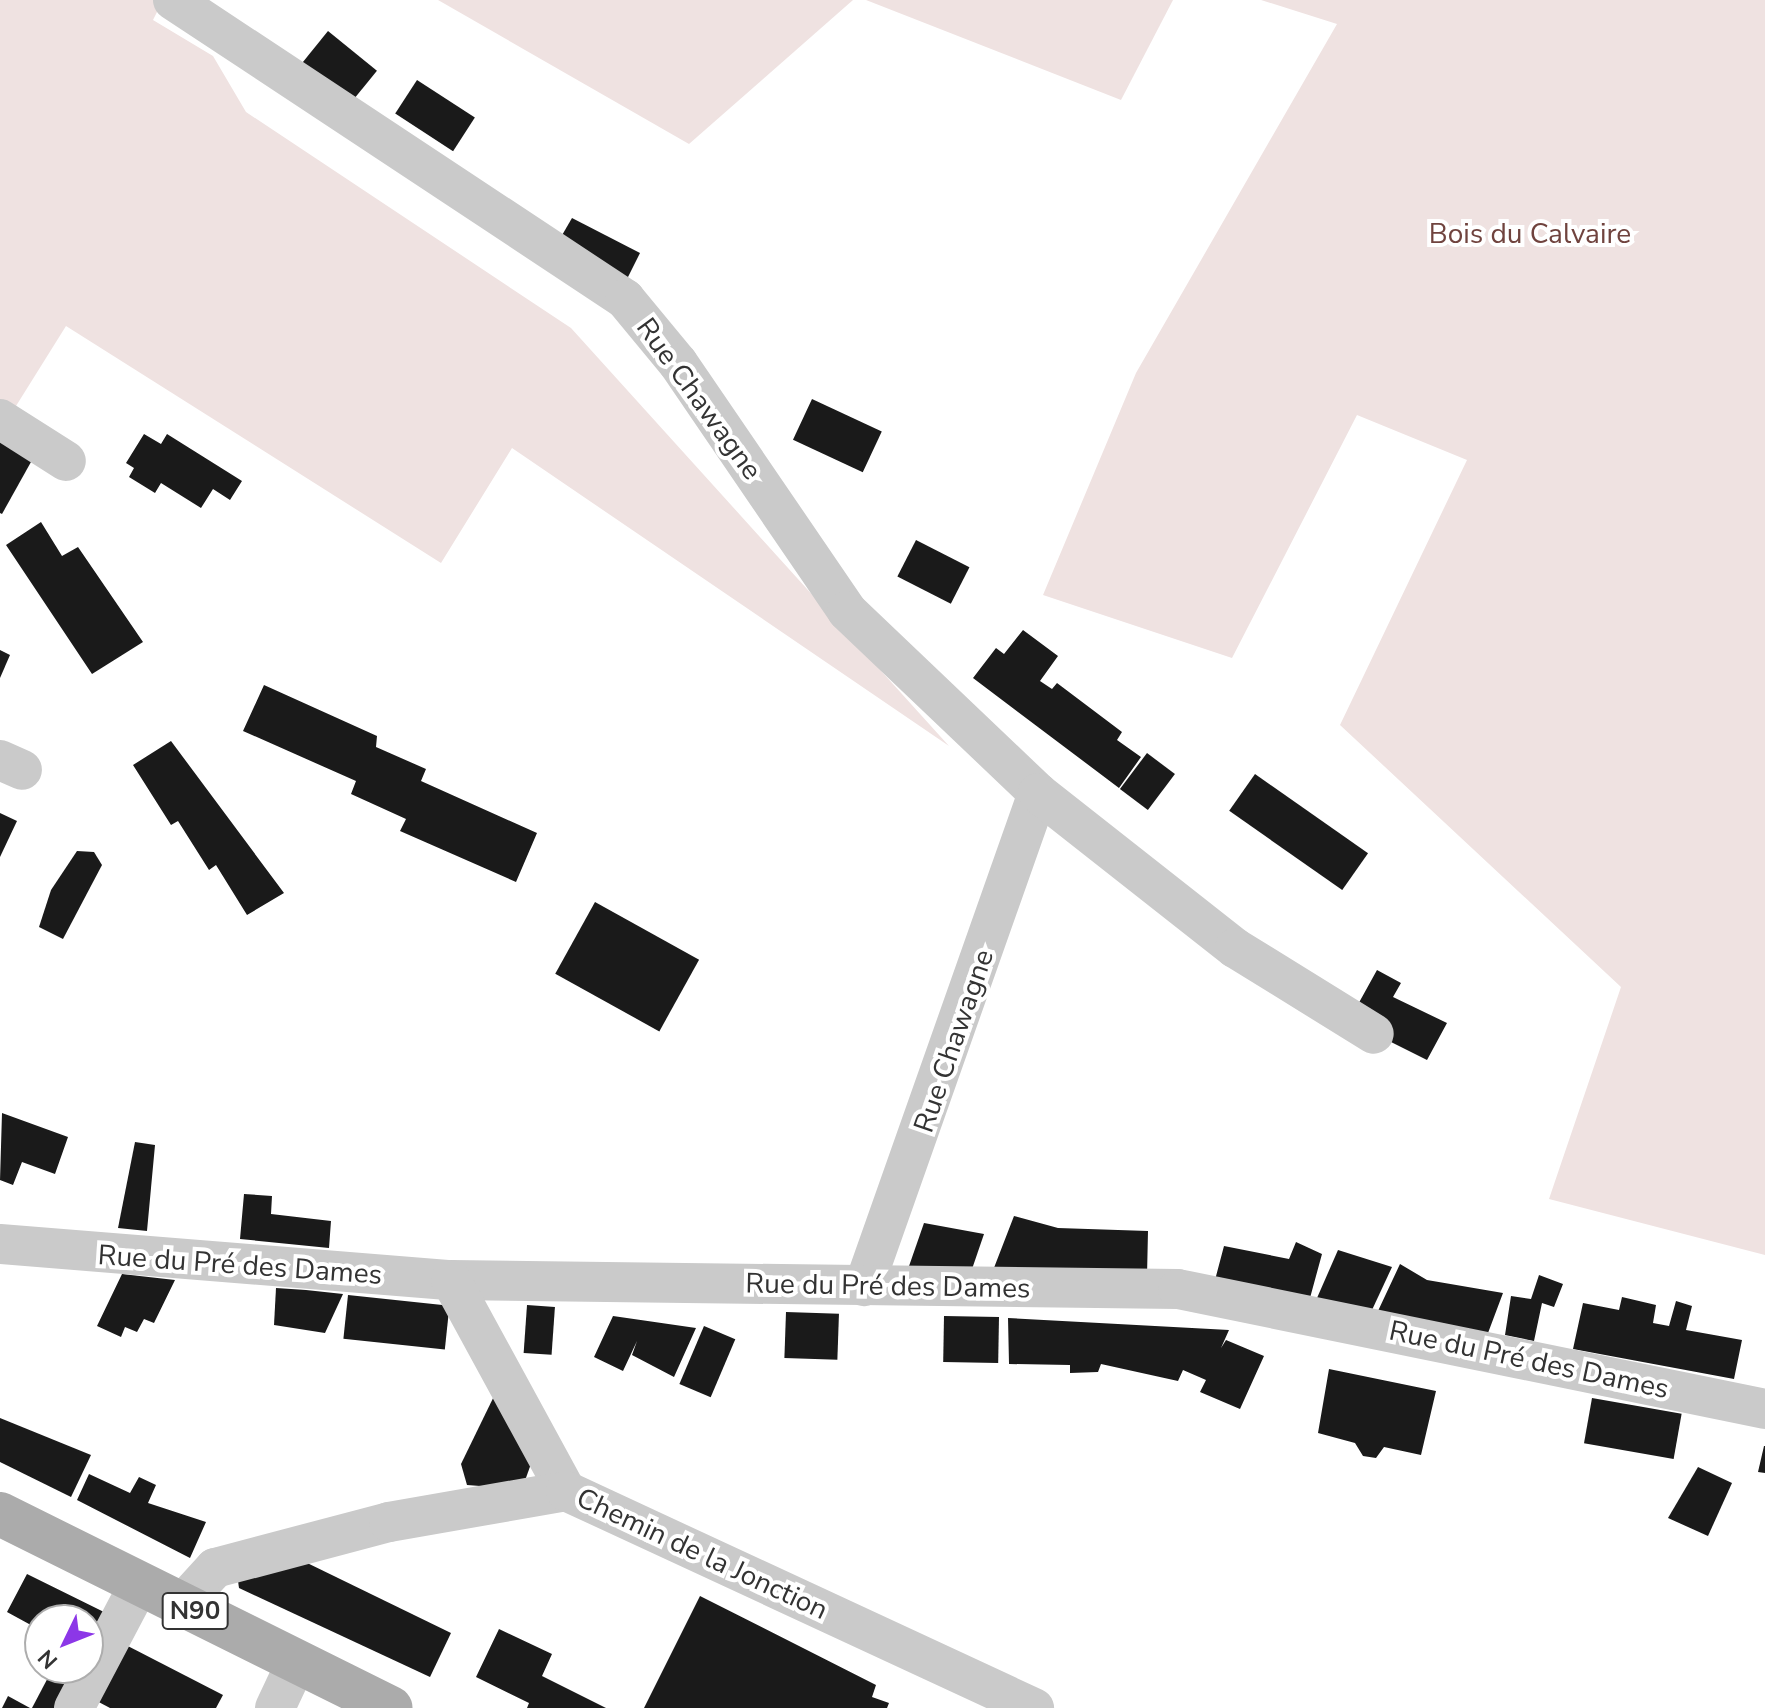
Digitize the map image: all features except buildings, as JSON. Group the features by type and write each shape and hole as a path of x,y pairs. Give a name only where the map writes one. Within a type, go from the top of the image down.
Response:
{"main road":[{"name":"N90","path":"0,1514 390,1708"}],"street":[{"name":"Rue Chawagne","path":"173,0 625,299 678,363 847,611 1038,793 1235,948 1374,1034"},
{"path":"0,419 66,461"},
{"name":"Rue Chawagne","path":"864,1286 1038,793"},
{"name":"Rue du Pré des Dames","path":"0,1244 451,1280 1178,1289 1765,1409"},
{"path":"451,1280 566,1491"},
{"name":"Chemin de la Jonction","path":"182,1604 215,1568 389,1522 566,1491 1034,1708"},
{"path":"74,1708 140,1583"},
{"path":"275,1708 297,1661"}],"green space":[{"path":"0,0 163,0 153,20 213,56 246,112 571,328 949,746 512,448 441,563 66,326 11,414 0,407"},
{"path":"438,0 853,0 689,144"},
{"path":"866,0 1173,0 1121,100"},
{"name":"Bois du Calvaire","path":"1261,0 1765,0 1765,1255 1549,1199 1621,987 1340,725 1467,460 1357,415 1232,658 1043,595 1136,373 1337,24"}]}
